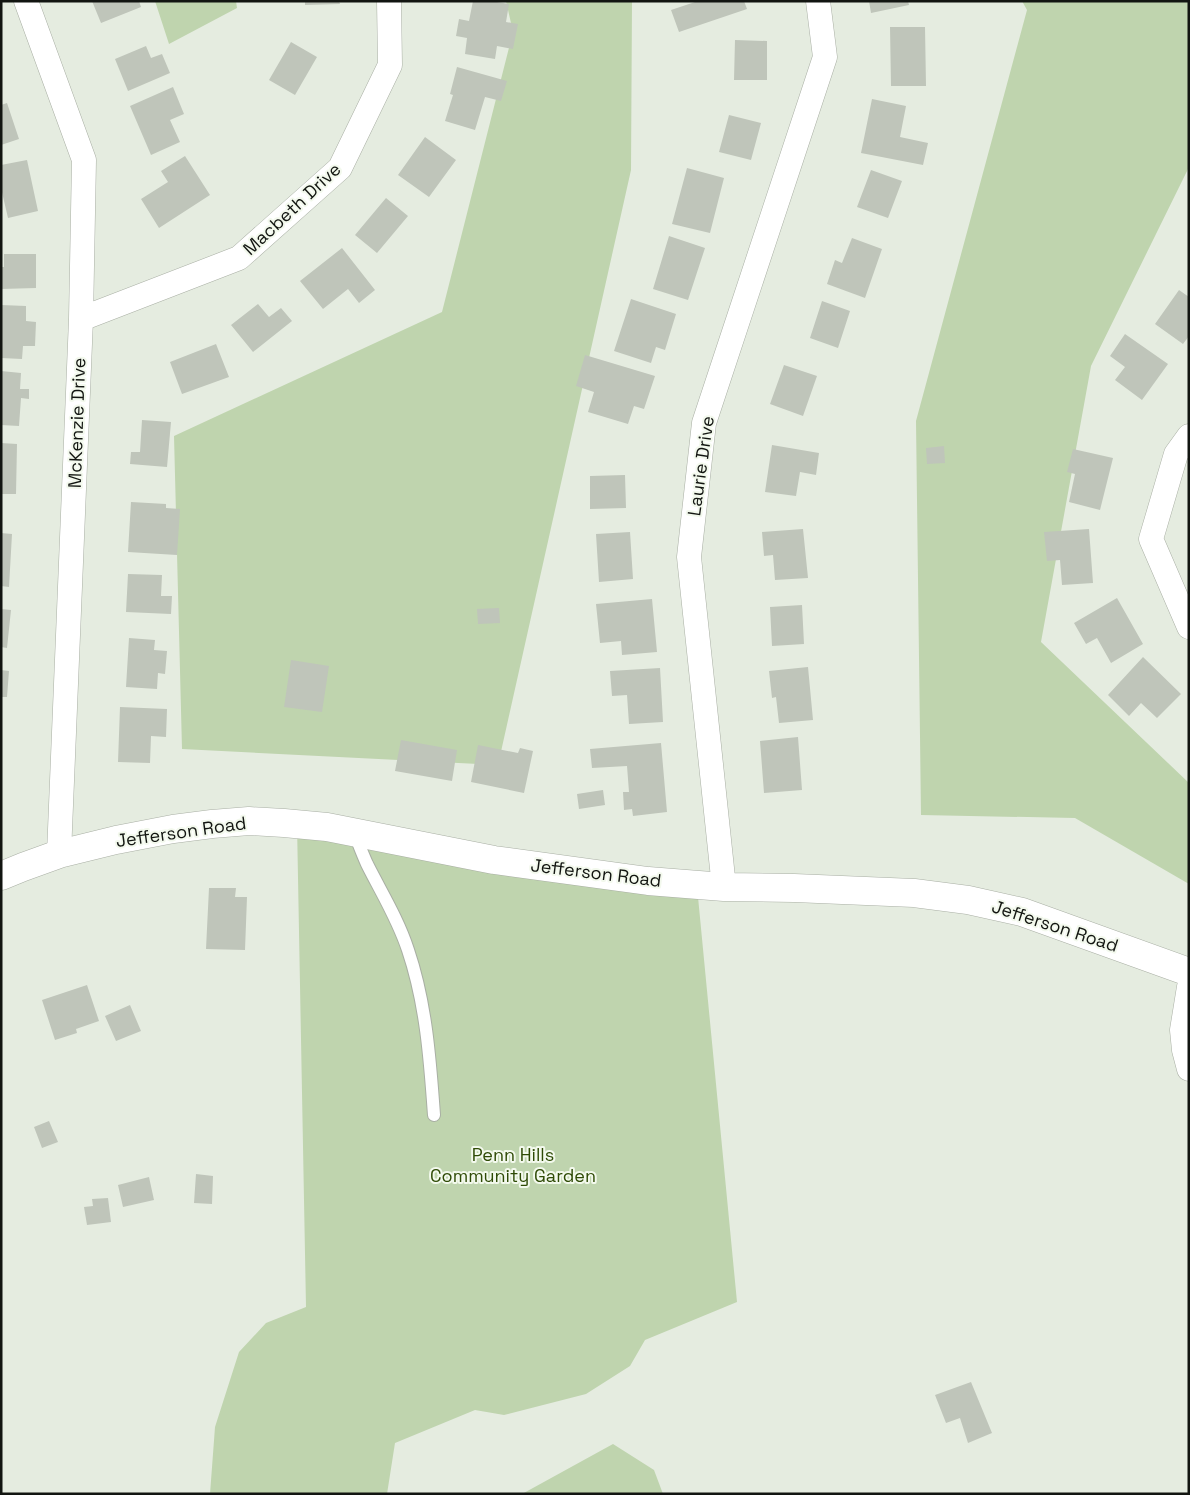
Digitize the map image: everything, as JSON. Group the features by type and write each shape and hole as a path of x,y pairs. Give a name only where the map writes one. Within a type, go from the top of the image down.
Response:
{"street":[{"name":"McKenzie Drive","path":"26,1 84,160 81,319 60,854"},
{"name":"Macbeth Drive","path":"81,319 239,258 340,168 390,66 389,1"},
{"name":"Laurie Drive","path":"724,887 688,557 704,423 825,57 818,1"},
{"path":"1189,436 1176,454 1151,540 1189,627"},
{"name":"Jefferson Road","path":"1,876 60,854 116,840 173,829 248,821 284,823 327,827 504,861 648,881 724,887 914,893 968,900 1022,912 1189,972"},
{"path":"1189,987 1182,1030 1184,1050 1189,1069"}],"lane":[{"path":"354,832 366,862 393,914 408,950 423,1009 430,1057 434,1115"}],"green space":[{"path":"155,1 236,1 237,8 169,44"},
{"path":"506,1 632,1 631,170 498,765 182,749 174,436 442,312 513,32"},
{"path":"1022,1 1189,1 1189,167 1091,366 1041,642 1189,783 1189,884 1075,818 921,815 916,421 1027,10"},
{"name":"Penn Hills Community Garden","path":"297,824 394,840 456,867 553,882 698,897 737,1302 645,1340 630,1366 586,1394 504,1415 475,1410 395,1443 387,1494 210,1494 215,1427 239,1352 266,1323 306,1307"},
{"path":"613,1444 654,1470 663,1494 522,1494"}],"building":[{"path":"92,1 139,1 141,7 101,23"},
{"path":"305,1 339,1 340,4 305,5"},
{"path":"473,1 509,4 506,22 518,24 513,49 497,46 495,59 465,54 467,38 456,36 459,19 469,21"},
{"path":"698,1 744,1 747,9 679,32 671,10"},
{"path":"869,1 908,1 909,5 871,13"},
{"path":"890,27 925,27 926,86 891,86"},
{"path":"735,40 767,41 767,80 734,80"},
{"path":"291,42 317,57 295,95 269,80"},
{"path":"146,46 151,58 162,54 170,73 128,91 115,59"},
{"path":"457,67 507,81 501,101 485,97 475,130 445,121 453,95 450,94"},
{"path":"173,87 184,114 170,120 180,142 151,155 130,106"},
{"path":"872,99 906,106 900,137 928,143 923,165 861,153"},
{"path":"7,103 19,139 1,145 1,105"},
{"path":"729,115 761,123 751,160 719,152"},
{"path":"425,137 456,160 429,197 398,175"},
{"path":"185,156 210,195 159,228 141,199 168,182 161,171"},
{"path":"27,160 38,211 8,218 1,188 1,165"},
{"path":"687,168 724,178 710,233 672,224"},
{"path":"871,170 902,181 888,218 857,207"},
{"path":"386,198 408,216 377,253 355,235"},
{"path":"669,236 705,248 688,300 653,289"},
{"path":"852,238 882,249 865,298 827,284 835,260 842,263"},
{"path":"342,248 375,290 359,303 348,289 323,309 300,281"},
{"path":"4,254 36,254 36,288 1,289 1,267 4,267"},
{"path":"1179,290 1189,297 1189,336 1183,344 1155,324"},
{"path":"631,299 676,314 665,350 656,347 651,363 614,351"},
{"path":"822,301 850,311 838,348 810,338"},
{"path":"258,304 269,317 281,308 292,321 253,352 231,325"},
{"path":"1,305 26,306 26,321 36,322 35,346 23,346 22,359 1,358"},
{"path":"1125,334 1168,364 1142,400 1115,380 1125,367 1110,356"},
{"path":"216,344 229,377 182,394 170,362"},
{"path":"585,355 655,376 644,409 634,406 628,424 588,412 594,392 576,386"},
{"path":"784,365 817,376 803,416 770,404"},
{"path":"1,371 21,373 20,389 29,389 29,399 21,398 19,426 1,425"},
{"path":"142,420 171,422 167,467 130,464 131,452 140,452"},
{"path":"1,443 17,444 16,494 1,494"},
{"path":"772,445 819,453 816,475 800,472 796,496 765,492"},
{"path":"944,446 945,463 927,464 926,448"},
{"path":"1073,449 1113,458 1100,510 1069,502 1075,474 1067,472"},
{"path":"625,475 626,508 590,509 590,476"},
{"path":"131,502 166,504 166,508 180,509 177,555 128,552"},
{"path":"803,529 808,578 775,580 773,555 764,556 762,532"},
{"path":"1089,529 1093,583 1062,585 1060,560 1047,561 1044,532"},
{"path":"630,532 633,579 599,582 596,534"},
{"path":"1,533 12,534 9,587 1,586"},
{"path":"128,574 162,575 161,596 172,596 171,614 126,612"},
{"path":"1117,598 1143,644 1111,663 1097,638 1086,644 1074,623"},
{"path":"652,599 657,652 622,655 621,641 600,643 596,604"},
{"path":"802,605 804,644 772,646 770,607"},
{"path":"499,608 500,623 478,624 477,609"},
{"path":"1,609 11,610 7,648 1,647"},
{"path":"129,638 155,640 154,650 167,651 165,674 158,673 157,689 126,687"},
{"path":"1143,657 1181,694 1157,718 1141,703 1129,716 1108,695"},
{"path":"291,660 329,666 322,712 284,707"},
{"path":"808,667 813,720 779,723 776,697 772,698 769,671"},
{"path":"660,668 663,722 629,724 627,695 612,696 610,671"},
{"path":"1,670 9,671 7,697 1,697"},
{"path":"120,707 167,709 166,737 151,736 150,763 118,762"},
{"path":"798,737 802,790 764,793 760,741"},
{"path":"401,740 457,750 452,781 395,771"},
{"path":"661,743 667,812 633,816 632,809 624,810 623,792 629,792 627,766 592,768 590,749"},
{"path":"478,745 518,753 520,748 533,751 524,793 471,782"},
{"path":"603,790 605,805 579,809 577,794"},
{"path":"209,888 236,888 235,897 247,897 245,950 206,949"},
{"path":"87,985 99,1021 76,1029 77,1033 55,1040 42,1000"},
{"path":"130,1005 141,1031 116,1041 105,1016"},
{"path":"49,1121 58,1142 42,1148 34,1127"},
{"path":"196,1174 213,1176 212,1204 194,1203"},
{"path":"149,1177 154,1200 123,1207 118,1185"},
{"path":"108,1198 111,1222 87,1225 84,1207 93,1206 92,1199"},
{"path":"971,1382 992,1433 968,1443 960,1418 946,1423 935,1395"}]}
